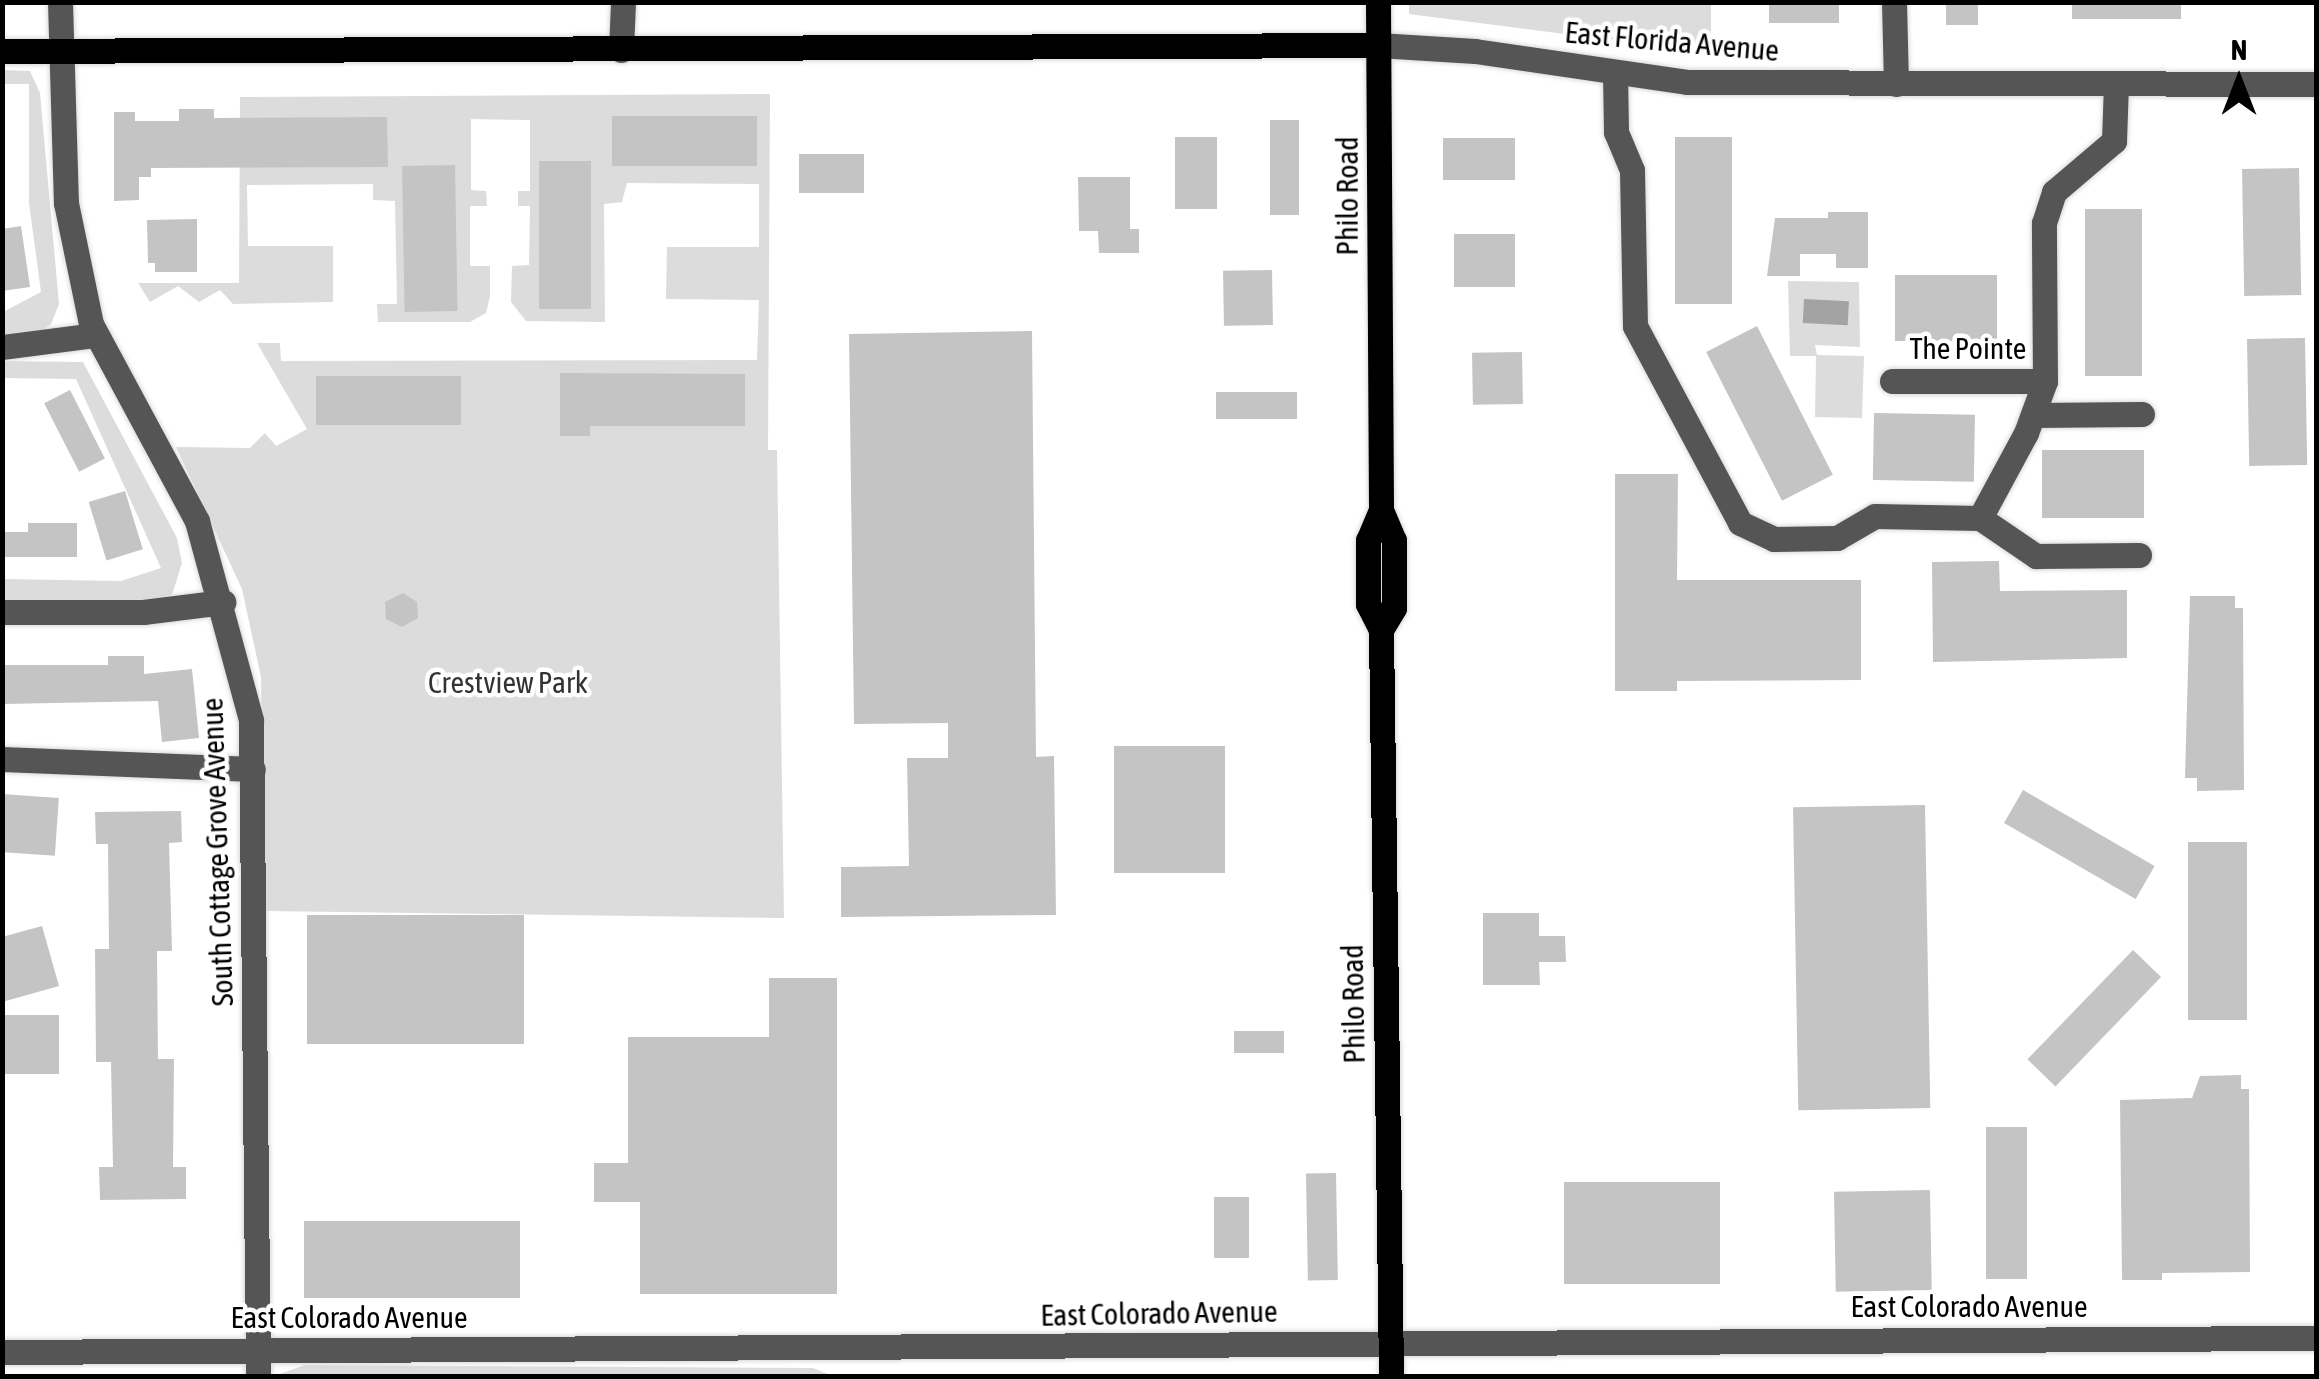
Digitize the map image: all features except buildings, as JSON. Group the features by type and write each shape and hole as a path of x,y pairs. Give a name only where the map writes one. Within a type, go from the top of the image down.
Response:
{"main road":[{"name":"Philo Road","path":"1378,2 1382,510 1368,540 1368,604 1381,630 1391,1376"},
{"name":"East Florida Avenue","path":"2,51 1378,44"}],"street":[{"name":"South Cottage Grove Avenue","path":"60,2 66,203 95,335 183,491 223,602 251,720 258,1376"},
{"path":"621,50 622,2"},
{"path":"1894,2 1896,84"},
{"name":"East Florida Avenue","path":"1378,44 1475,51 1615,74 1781,86 2316,84"},
{"path":"1615,74 1616,132 1632,170 1635,326 1740,523 1774,539 1837,538 1874,516 1980,518 2036,556 2139,555"},
{"path":"1980,518 2045,381 2044,223 2054,192 2114,142 2116,84"},
{"path":"2,347 95,335"},
{"name":"The Pointe","path":"1892,381 2045,381"},
{"path":"2032,415 2142,414"},
{"path":"2,612 144,612 223,602"},
{"path":"2,760 253,769"},
{"name":"East Colorado Avenue","path":"2,1352 2316,1338"}],"green space":[{"path":"1409,3 1711,3 1711,35 1697,51 1409,14"},
{"path":"3,70 30,71 40,93 59,304 51,324 37,334 3,336 3,312 41,292 29,203 29,84 3,84"},
{"name":"Crestview Park","path":"770,94 768,450 777,450 784,918 265,911 261,677 242,589 176,447 250,448 265,433 276,446 307,429 257,343 280,343 281,361 757,360 759,300 666,299 667,247 759,247 759,184 627,183 622,202 604,204 605,322 526,321 511,302 512,266 529,265 530,206 518,206 518,191 530,191 530,120 471,119 471,190 486,191 487,206 470,206 470,266 490,266 486,313 470,322 378,322 377,304 397,304 395,201 373,200 373,184 247,185 248,246 333,246 333,302 233,304 220,290 199,302 178,286 150,302 138,283 239,283 240,97"},
{"path":"1788,281 1859,282 1860,347 1815,345 1817,355 1864,356 1862,418 1815,417 1816,356 1790,356"},
{"path":"3,361 83,362 177,538 182,563 172,595 154,601 3,603 3,579 121,581 161,568 76,379 3,378"},
{"path":"305,1365 813,1368 833,1376 274,1376"}],"shaded area":[{"path":"1804,299 1849,301 1848,325 1803,323"}]}
